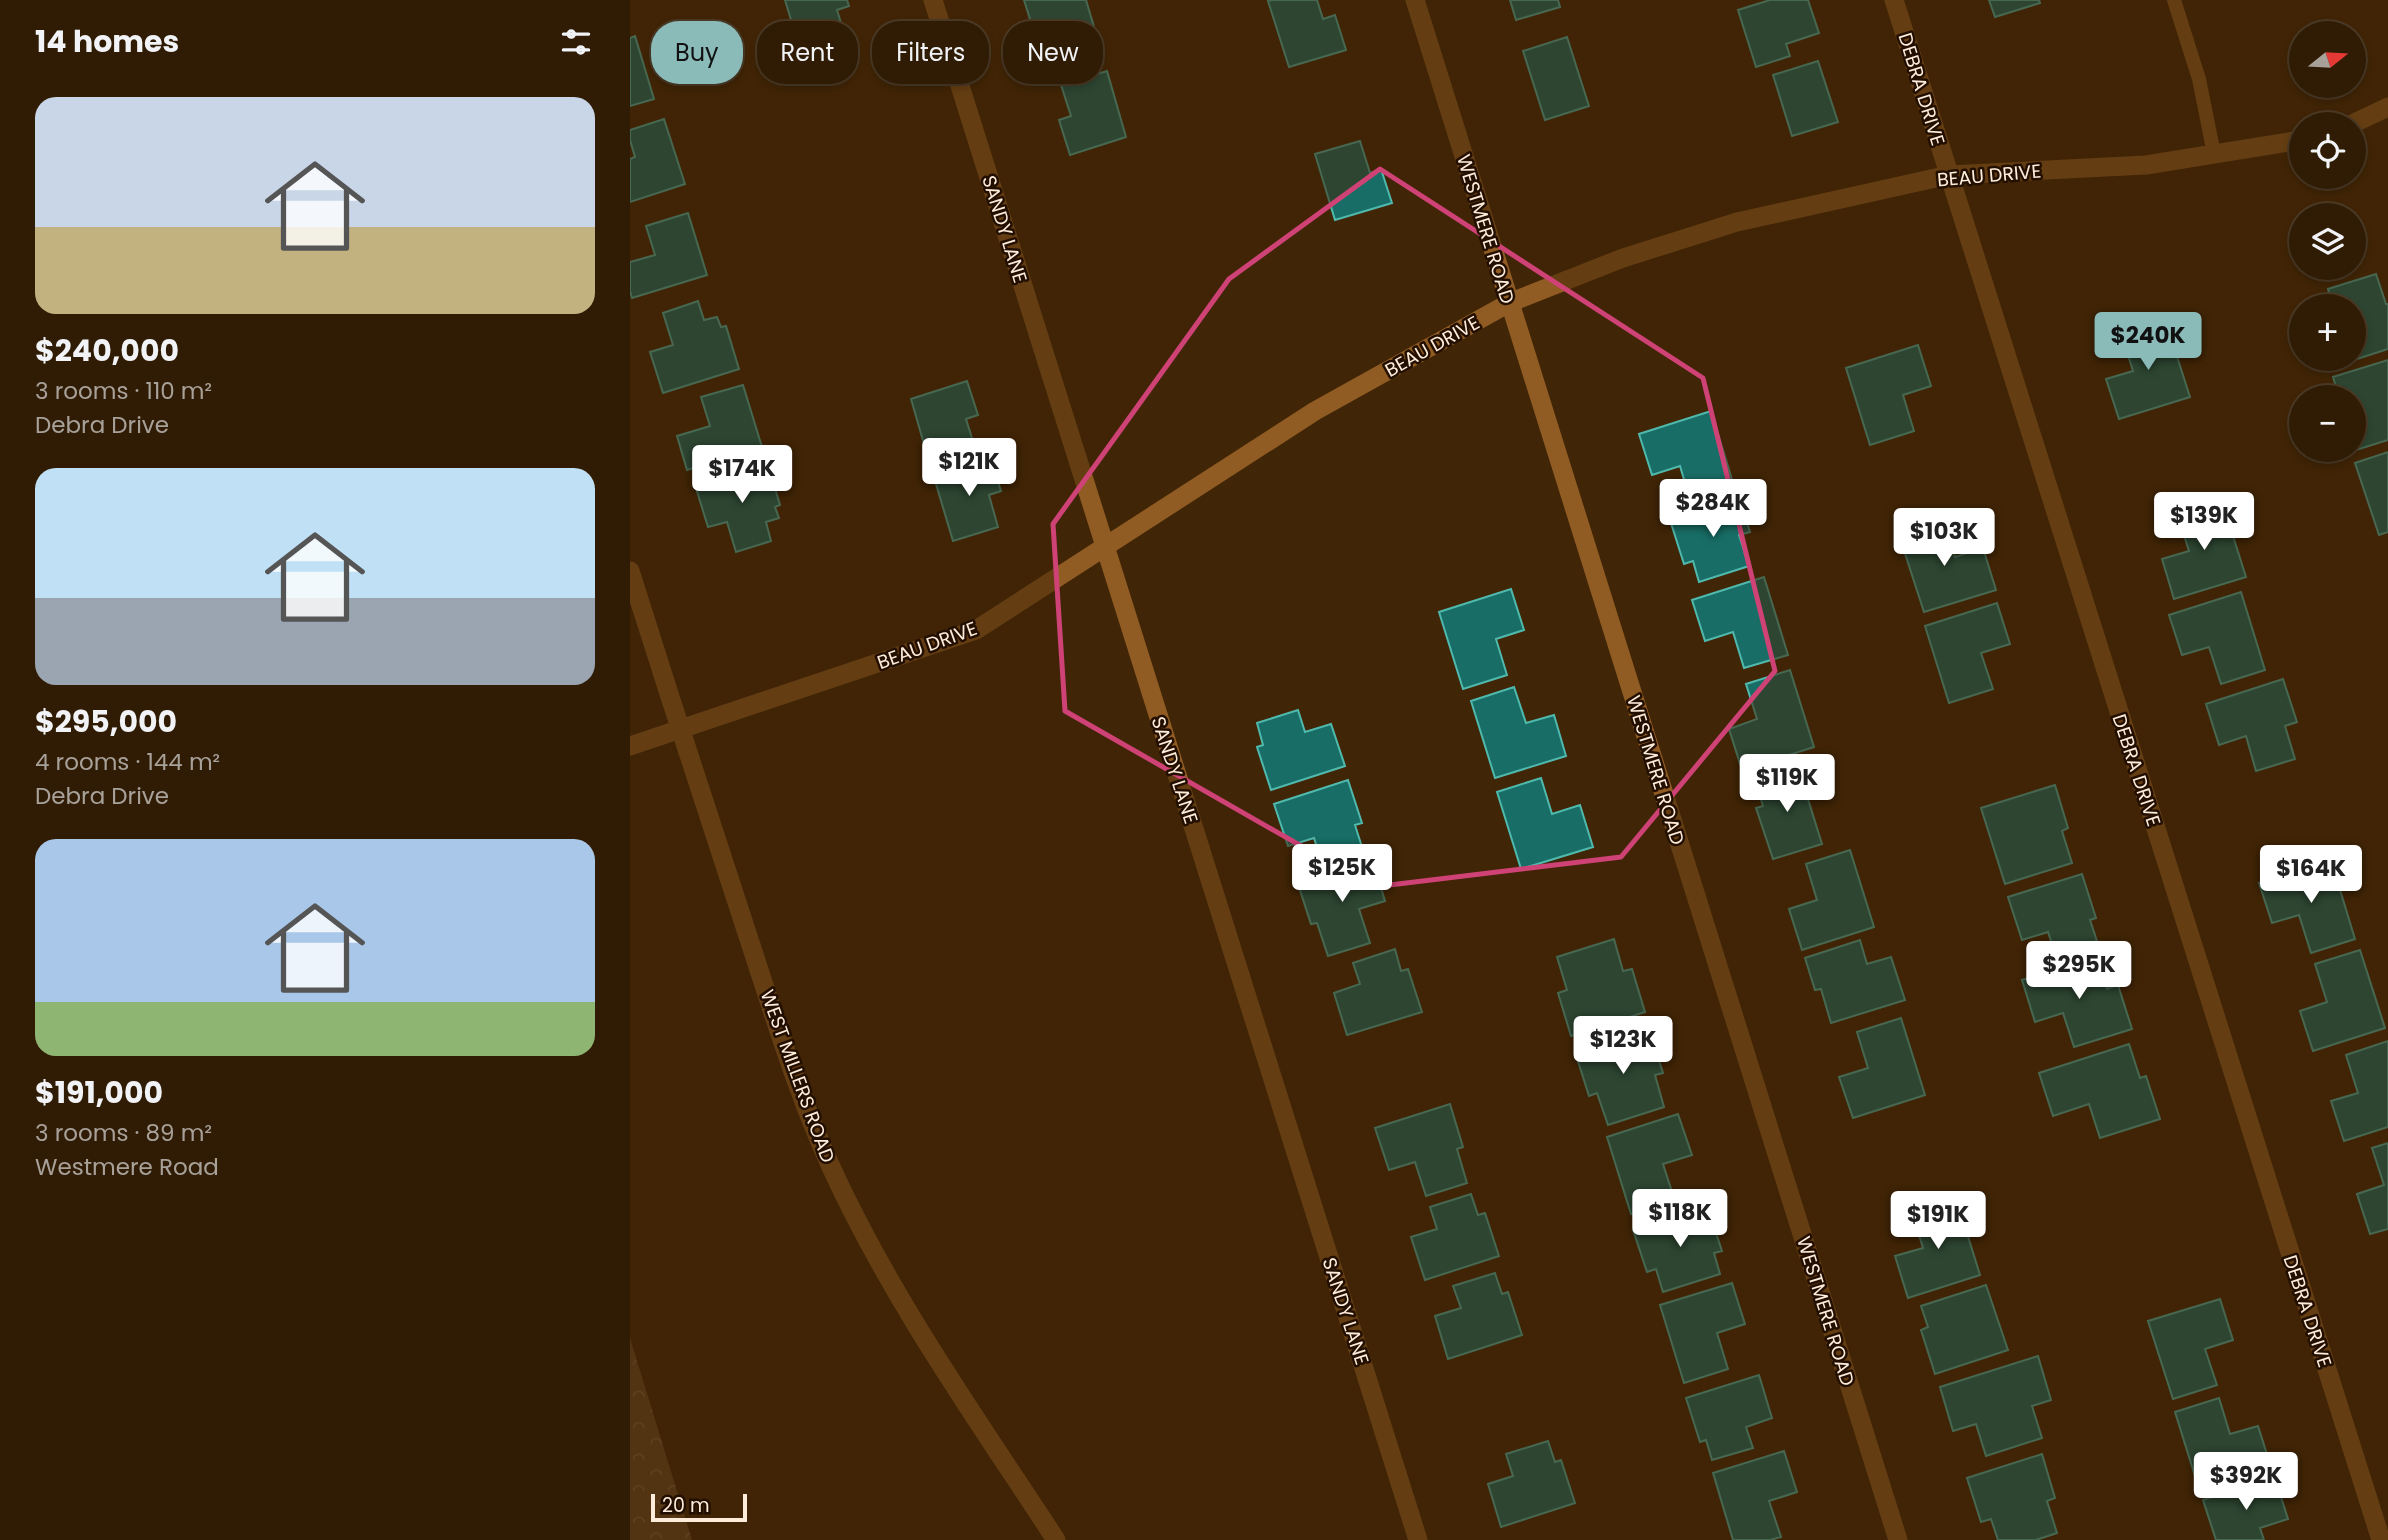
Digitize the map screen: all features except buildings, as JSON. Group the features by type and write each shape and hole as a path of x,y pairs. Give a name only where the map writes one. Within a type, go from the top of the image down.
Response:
{"street":[{"name":"SANDY LANE","path":"933,0 1418,1540"},
{"name":"WESTMERE ROAD","path":"1415,0 1898,1540"},
{"name":"DEBRA DRIVE","path":"1894,0 2381,1540"},
{"path":"2366,117 2388,107"},
{"name":"BEAU DRIVE","path":"630,746 976,630 1315,411 1509,303 1623,258 1737,222 1949,175 2146,165 2289,142"},
{"name":"WEST MILLERS ROAD","path":"630,571 679,730 798,1085 832,1169 872,1249 920,1329 1056,1540"}],"lane":[{"path":"2174,0 2199,79 2214,154"}],"highlighted area":[{"path":"1380,169 1703,378 1775,671 1621,857 1373,887 1065,711 1053,524 1229,279"}],"green space":[{"path":"630,1338 692,1540 630,1540"}]}
